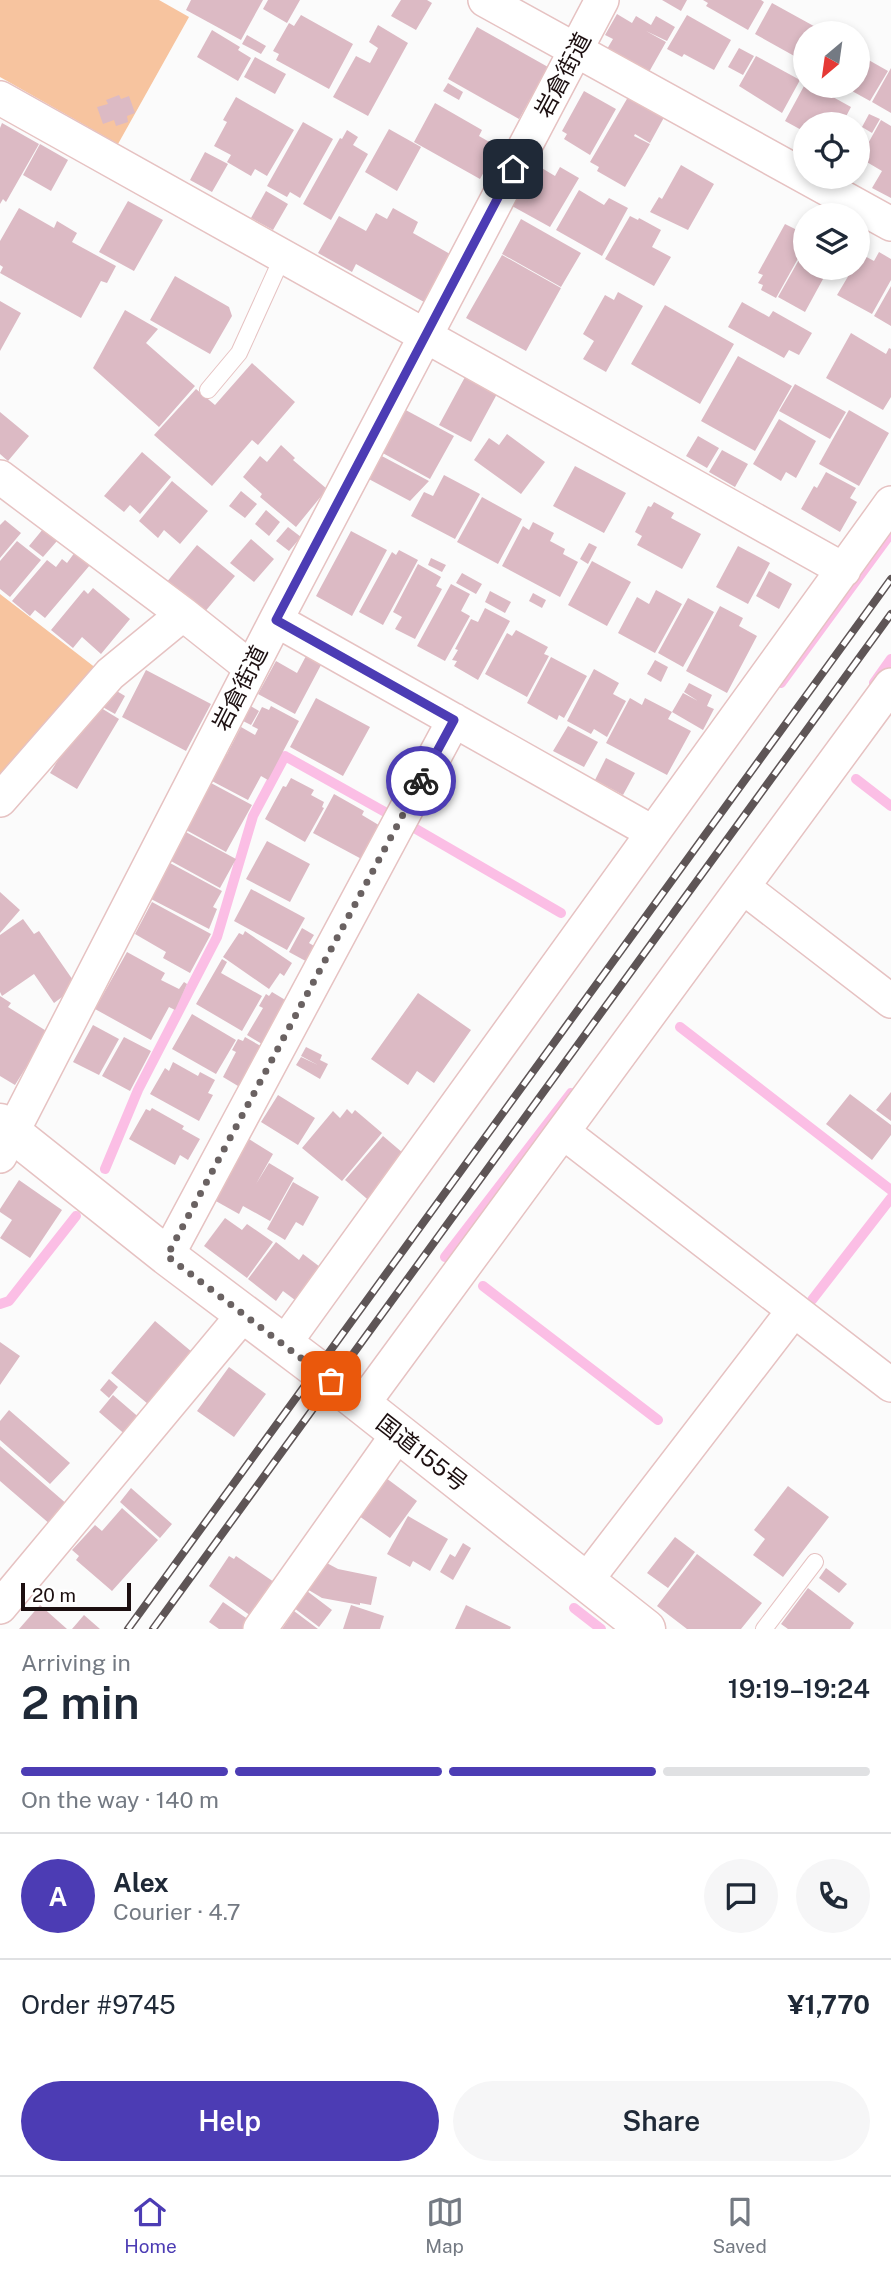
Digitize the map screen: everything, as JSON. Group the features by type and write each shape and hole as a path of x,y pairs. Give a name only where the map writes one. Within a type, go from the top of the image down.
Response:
{"highway":[{"name":"国道155号","path":"4,1137 284,1344 646,1629"}],"street":[{"path":"485,0 891,224"},
{"name":"岩倉街道","path":"4,1137 601,0"},
{"path":"0,98 844,570"},
{"path":"0,477 251,668"},
{"path":"284,1344 891,503"},
{"path":"0,800 110,674 183,614"},
{"path":"276,620 652,832"},
{"path":"362,1405 891,685"},
{"path":"167,1256 454,720"},
{"path":"743,887 891,1001"},
{"path":"563,1132 891,1385"},
{"path":"585,1582 794,1310"},
{"path":"0,1607 244,1314"},
{"path":"260,1629 398,1434"}],"lane":[{"path":"208,390 239,353 283,256"},
{"path":"764,1629 815,1562"}],"shaded area":[{"path":"0,0 159,0 189,17 118,144 0,77"},
{"path":"0,594 101,672 0,785"}],"building":[{"path":"191,0 263,0 241,40 186,10"},
{"path":"268,0 300,0 287,23 263,9"},
{"path":"401,0 427,0 432,3 416,30 391,16"},
{"path":"662,0 687,0 681,11"},
{"path":"703,0 764,2 748,30 706,6 708,3"},
{"path":"772,3 805,21 793,21 793,55 755,34"},
{"path":"617,14 632,23 636,16 651,25 656,16 675,27 667,41 646,31 666,42 649,72 607,49 613,39 605,35"},
{"path":"301,15 353,44 329,89 276,60 279,54 273,51 289,23 294,26"},
{"path":"687,15 731,40 714,70 684,54 682,57 667,49"},
{"path":"378,25 408,43 368,116 333,97 356,56 370,63 378,48 369,42"},
{"path":"477,27 548,67 519,119 448,79"},
{"path":"212,30 240,47 238,50 251,58 238,81 197,57"},
{"path":"247,35 266,46 261,54 242,44"},
{"path":"739,48 754,56 743,75 728,67"},
{"path":"756,56 793,76 793,93 782,113 739,86"},
{"path":"255,57 286,74 275,94 244,77"},
{"path":"870,61 888,71 870,101 865,98 870,98"},
{"path":"891,68 891,113 872,102"},
{"path":"448,83 463,92 459,100 443,91"},
{"path":"584,91 616,109 590,155 564,139 567,134 562,131"},
{"path":"631,92 667,112 650,143 635,134 634,136 650,144 625,187 597,171 599,167 590,162"},
{"path":"119,95 121,99 129,96 135,113 127,116 128,122 116,126 114,120 103,124 97,107 108,104 106,100"},
{"path":"236,97 294,130 267,176 255,169 251,176 227,162 231,155 214,146 227,122 223,120"},
{"path":"797,98 835,98 851,107 848,112 793,112 793,125 785,121"},
{"path":"435,103 482,130 479,136 498,147 480,179 414,142"},
{"path":"870,114 880,119 872,133 870,132"},
{"path":"881,120 891,126 891,198 872,188 882,171 870,164 870,140"},
{"path":"303,122 333,139 300,198 290,192 287,197 267,186"},
{"path":"2,123 39,144 6,202 3,199 0,204 0,128"},
{"path":"389,129 421,147 397,191 365,172"},
{"path":"347,130 358,137 353,145 368,154 331,220 303,204"},
{"path":"40,144 68,160 51,191 23,175"},
{"path":"205,152 228,164 212,192 190,180"},
{"path":"535,164 555,176 560,167 579,178 550,227 512,206"},
{"path":"681,165 714,184 688,230 650,212 659,197 662,199"},
{"path":"579,190 604,205 609,198 628,208 602,256 556,230"},
{"path":"266,191 288,204 273,230 251,218"},
{"path":"128,201 163,220 134,271 99,252"},
{"path":"19,208 54,228 57,221 77,233 72,242 116,266 107,283 101,281 81,318 0,273 3,267 0,265 0,241"},
{"path":"393,208 418,222 413,233 450,254 424,302 356,264 352,272 318,253 339,216 366,231 376,213 387,219"},
{"path":"630,216 661,230 652,247 671,257 654,286 605,259"},
{"path":"521,219 581,253 561,287 502,254"},
{"path":"785,224 793,228 793,268 776,298 761,290 763,285 758,283 763,275 758,273"},
{"path":"879,252 891,259 891,280 872,314 837,295 846,280 870,280 870,259 874,261"},
{"path":"502,255 561,288 526,351 466,318"},
{"path":"793,270 793,280 822,280 805,312 778,297"},
{"path":"175,276 229,307 232,316 210,354 150,320"},
{"path":"891,286 891,326 874,316"},
{"path":"618,292 643,306 606,372 583,359 594,341 583,334 605,295 614,300"},
{"path":"0,301 21,313 0,351"},
{"path":"742,302 769,317 773,311 812,333 799,355 789,350 784,358 728,327"},
{"path":"665,305 734,344 700,404 631,364"},
{"path":"125,310 158,329 146,343 195,386 159,427 93,368"},
{"path":"851,333 886,354 889,348 891,349 891,397 883,410 826,378"},
{"path":"738,356 792,386 755,451 701,421"},
{"path":"252,363 295,402 258,445 252,440 212,486 154,435 196,389 215,405"},
{"path":"465,377 497,394 471,442 439,425"},
{"path":"795,384 846,412 830,439 779,411"},
{"path":"402,408 454,436 430,479 379,451"},
{"path":"849,410 889,433 859,486 819,464"},
{"path":"0,412 29,436 8,461 0,454"},
{"path":"779,419 816,441 796,478 786,472 781,481 753,464"},
{"path":"507,434 545,462 521,494 474,460 489,438 499,445"},
{"path":"698,436 719,448 707,468 686,456"},
{"path":"281,445 295,458 293,460 327,489 296,527 260,497 262,494 243,477 260,456 267,462"},
{"path":"722,450 748,464 735,487 709,472"},
{"path":"142,452 171,477 140,514 130,505 124,512 104,496"},
{"path":"378,454 429,481 410,501 365,477"},
{"path":"575,466 626,493 604,533 553,506"},
{"path":"826,472 856,488 850,498 857,502 840,532 801,509 814,486 817,488"},
{"path":"444,475 480,494 455,539 411,516 424,492 433,496"},
{"path":"172,481 208,511 180,544 164,530 158,538 139,521"},
{"path":"241,491 257,504 245,518 229,506"},
{"path":"482,497 522,519 498,564 457,542"},
{"path":"654,502 674,513 671,518 701,534 682,569 637,545 642,536 635,532 648,506 651,507"},
{"path":"266,510 280,522 269,536 255,524"},
{"path":"5,520 21,533 0,558 0,525"},
{"path":"533,522 554,533 550,541 565,549 563,554 578,562 560,597 502,566 523,526 529,530"},
{"path":"288,527 301,537 289,551 276,541"},
{"path":"43,529 57,541 43,557 29,546"},
{"path":"351,531 387,550 352,616 316,596"},
{"path":"251,539 274,559 254,582 230,563"},
{"path":"17,541 41,560 10,597 0,589 0,561"},
{"path":"589,543 597,547 588,564 580,559"},
{"path":"197,545 235,576 203,614 166,583"},
{"path":"738,546 770,563 748,604 716,587"},
{"path":"399,550 418,560 383,625 359,612 392,552 396,555"},
{"path":"75,552 90,565 45,618 35,610 30,616 12,601 47,560 56,567 62,559 67,563"},
{"path":"431,558 446,565 442,572 428,565"},
{"path":"592,561 631,582 607,626 568,605"},
{"path":"418,564 441,577 436,586 442,589 415,639 395,629 402,617 393,612"},
{"path":"769,571 792,584 779,609 756,596"},
{"path":"462,573 482,584 476,594 456,583"},
{"path":"451,584 470,594 461,611 470,616 445,661 417,646"},
{"path":"93,588 130,619 101,654 82,637 73,648 51,630 84,590 88,594"},
{"path":"656,590 682,604 655,653 618,633 637,597 649,604"},
{"path":"490,591 511,602 505,613 485,602"},
{"path":"533,593 546,600 542,608 529,601"},
{"path":"688,598 714,612 683,667 658,653"},
{"path":"720,606 743,618 739,626 757,636 727,693 686,671"},
{"path":"485,608 510,621 478,680 454,666 457,661 452,660 471,619 478,622"},
{"path":"516,630 548,647 544,654 549,656 527,697 485,674 507,633 512,636"},
{"path":"306,656 321,665 295,714 258,694 276,661 297,673"},
{"path":"551,657 587,676 564,718 559,715 557,720 527,703"},
{"path":"655,660 668,667 661,682 647,674"},
{"path":"594,669 619,683 613,694 626,701 607,737 594,729 591,734 567,721"},
{"path":"146,670 211,704 186,751 122,717"},
{"path":"689,683 712,695 707,706 714,709 703,730 672,712 683,693 698,701 684,692"},
{"path":"110,687 125,696 115,714 99,705"},
{"path":"316,698 370,727 343,776 290,747"},
{"path":"630,698 642,705 645,698 672,712 668,719 691,731 667,775 606,743"},
{"path":"93,703 119,719 77,789 50,773"},
{"path":"249,705 259,711 251,725 241,720"},
{"path":"271,706 299,721 268,780 261,776 248,800 208,779 223,751 227,754 241,727 255,735 258,729 252,726 262,707 269,710"},
{"path":"568,726 598,742 584,767 553,751"},
{"path":"606,758 635,773 623,795 595,780"},
{"path":"291,778 314,790 311,795 324,802 324,808 305,842 265,819 283,786 286,787"},
{"path":"211,783 252,805 226,852 186,830"},
{"path":"334,794 364,811 362,815 387,830 369,863 313,833"},
{"path":"184,831 236,859 220,888 169,860"},
{"path":"267,841 310,864 290,902 246,879"},
{"path":"170,863 222,891 213,907 217,909 209,929 151,899"},
{"path":"251,889 305,918 287,950 234,921"},
{"path":"0,892 20,910 0,933"},
{"path":"152,902 211,934 190,973 163,958 166,952 135,934"},
{"path":"23,919 34,934 39,931 77,986 54,1003 34,974 2,996 0,992 0,935"},
{"path":"302,928 314,935 309,943 321,950 313,965 289,952"},
{"path":"245,931 292,963 284,976 280,973 269,989 223,957 239,933 243,935"},
{"path":"127,952 165,973 161,980 179,989 184,982 187,984 175,1010 169,1007 151,1040 95,1009"},
{"path":"222,959 227,962 221,973 262,996 242,1031 196,1004"},
{"path":"272,992 292,1004 267,1047 247,1035 263,1008 259,1006 266,994 269,996"},
{"path":"418,993 471,1030 434,1083 417,1071 408,1085 371,1059"},
{"path":"0,996 11,1003 8,1007 48,1032 15,1085 0,1076"},
{"path":"192,1014 236,1040 216,1074 172,1049"},
{"path":"93,1025 119,1039 99,1075 73,1062"},
{"path":"124,1037 151,1051 130,1091 102,1076"},
{"path":"245,1037 266,1049 243,1089 223,1077 236,1052 232,1050 238,1039 243,1041"},
{"path":"306,1047 322,1055 320,1060 328,1064 320,1079 296,1065 301,1057 318,1065 301,1056"},
{"path":"173,1062 198,1076 200,1072 215,1080 208,1093 213,1095 199,1121 150,1094 165,1068 169,1071"},
{"path":"891,1092 891,1121 876,1110"},
{"path":"850,1094 891,1125 891,1135 872,1160 826,1124"},
{"path":"278,1095 315,1118 298,1145 261,1122"},
{"path":"152,1108 184,1126 182,1129 200,1139 188,1160 180,1155 175,1165 129,1139 146,1109 150,1111"},
{"path":"347,1109 352,1114 355,1110 382,1133 342,1181 302,1148 333,1111 340,1118"},
{"path":"383,1136 410,1159 373,1204 345,1180"},
{"path":"249,1139 273,1154 256,1184 269,1163 294,1178 270,1221 243,1206 239,1214 214,1200"},
{"path":"19,1180 62,1210 30,1258 0,1238 12,1220 0,1212 0,1209"},
{"path":"293,1182 319,1197 303,1226 296,1222 285,1240 267,1229"},
{"path":"225,1218 242,1230 247,1224 273,1242 247,1278 204,1246"},
{"path":"276,1242 299,1260 303,1254 324,1270 299,1303 283,1291 276,1301 248,1279"},
{"path":"155,1321 192,1352 148,1404 111,1373"},
{"path":"0,1342 20,1356 0,1385"},
{"path":"229,1367 266,1394 234,1437 197,1411"},
{"path":"109,1379 118,1387 109,1398 100,1390"},
{"path":"113,1395 142,1420 128,1437 99,1412"},
{"path":"9,1410 70,1463 50,1484 0,1440 0,1421"},
{"path":"0,1446 68,1505 51,1525 0,1481"},
{"path":"386,1478 417,1501 390,1538 359,1516"},
{"path":"788,1486 829,1517 783,1577 753,1555 765,1539 754,1530"},
{"path":"131,1488 172,1524 160,1538 120,1502"},
{"path":"122,1508 158,1540 112,1591 76,1560 79,1556 72,1550 95,1525 102,1531"},
{"path":"408,1516 448,1539 430,1571 413,1561 410,1567 387,1554"},
{"path":"675,1537 695,1552 668,1588 647,1573"},
{"path":"463,1543 471,1548 453,1580 440,1572 450,1554 455,1557"},
{"path":"697,1554 762,1603 741,1629 687,1629 657,1606"},
{"path":"229,1556 234,1559 236,1556 274,1582 251,1616 209,1586"},
{"path":"323,1561 338,1569 377,1577 371,1605 322,1598 307,1589"},
{"path":"826,1568 847,1584 839,1593 819,1578"},
{"path":"808,1588 854,1623 850,1629 788,1629 781,1624"},
{"path":"307,1591 332,1610 319,1627 294,1608"},
{"path":"223,1602 249,1620 243,1629 219,1629 209,1622"},
{"path":"40,1605 67,1629 19,1629"},
{"path":"351,1605 384,1616 380,1629 343,1629"},
{"path":"466,1605 511,1627 510,1629 455,1629"},
{"path":"294,1611 318,1629 282,1629"},
{"path":"84,1615 100,1629 72,1629"}],"waterway":[{"path":"781,683 891,533"},
{"path":"874,683 891,659"},
{"path":"105,1169 138,1090 217,937 253,816 285,756 385,812"},
{"path":"856,779 891,806"},
{"path":"416,829 561,913"},
{"path":"680,1027 891,1190"},
{"path":"445,1257 571,1093"},
{"path":"812,1300 891,1198"},
{"path":"0,1304 9,1301 76,1216"},
{"path":"483,1286 658,1420"},
{"path":"574,1608 601,1629"}],"railway":[{"path":"128,1629 891,579"},
{"path":"153,1629 891,614"}],"way so far":[{"path":"331,1381 167,1256 421,781"}],"route":[{"path":"421,781 454,720 276,620 513,169"}]}
